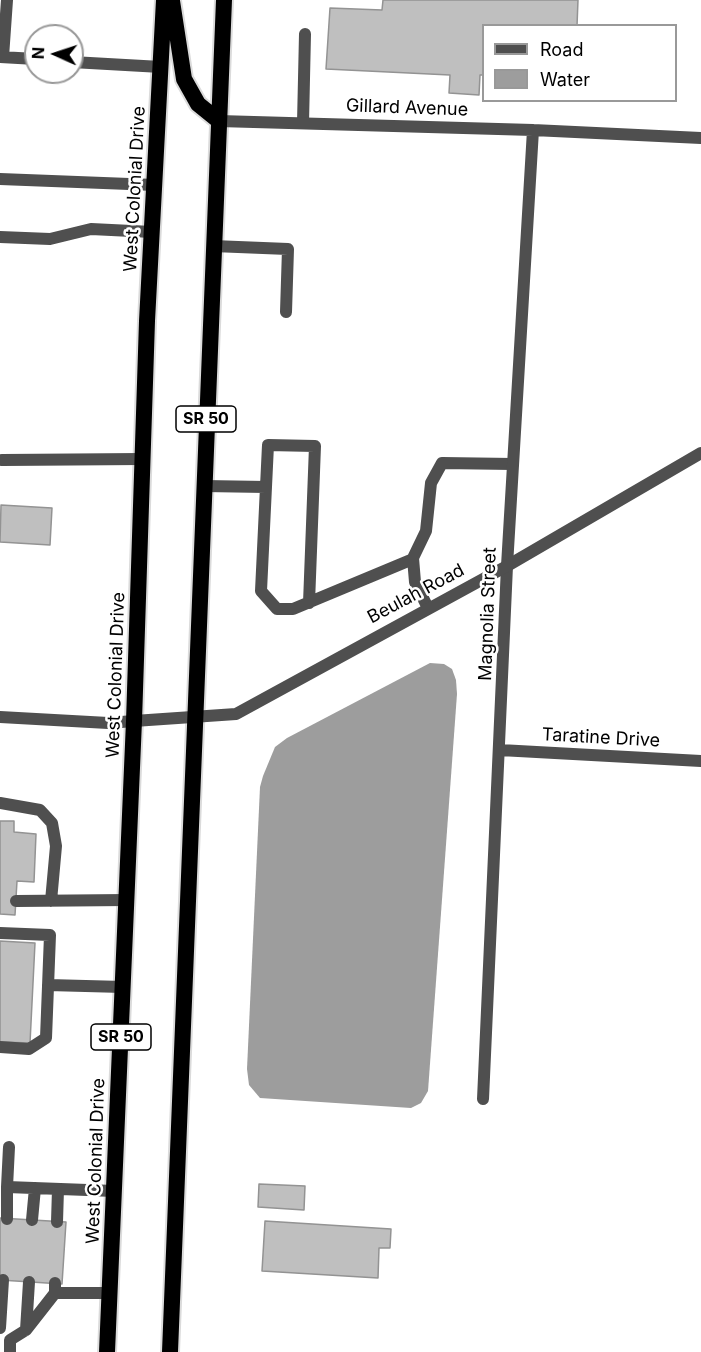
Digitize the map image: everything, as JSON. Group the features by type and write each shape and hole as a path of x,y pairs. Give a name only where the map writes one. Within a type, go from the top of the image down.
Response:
{"highway":[{"name":"West Colonial Drive","path":"107,1352 127,900 142,459 164,0"},
{"path":"172,0 184,79 198,104 219,121"},
{"name":"SR 50","path":"170,1352 224,0"}],"street":[{"path":"7,0 2,57 24,58"},
{"path":"303,123 305,34"},
{"path":"84,63 161,67"},
{"name":"Gillard Avenue","path":"219,121 533,130 701,138"},
{"name":"Magnolia Street","path":"483,1099 507,566 533,130"},
{"path":"0,179 155,185"},
{"path":"0,237 50,238 91,229 152,232"},
{"path":"213,246 288,249 286,312"},
{"path":"309,603 315,446 268,445 261,591 277,609 293,609 309,603 413,559"},
{"name":"Beulah Road","path":"0,717 108,723 236,714 507,566 701,453"},
{"path":"2,460 142,459"},
{"path":"428,608 415,582 413,559 426,531 431,483 442,463 513,464"},
{"path":"204,486 266,487"},
{"name":"Taratine Drive","path":"500,750 701,761"},
{"path":"0,803 40,810 52,823 56,846 51,901"},
{"path":"16,901 127,900"},
{"path":"0,933 50,935 46,1038 29,1049 0,1047"},
{"path":"48,985 123,987"},
{"path":"7,1219 9,1147"},
{"path":"7,1186 114,1191"},
{"path":"32,1220 35,1188"},
{"path":"57,1222 58,1189"},
{"path":"3,1280 0,1329 10,1346 26,1330 55,1288 110,1293"},
{"path":"26,1330 29,1282"}],"water":[{"path":"430,663 444,664 452,669 457,694 428,1091 421,1103 411,1108 260,1098 249,1085 247,1069 260,787 263,776 275,747 287,738"}],"building":[{"path":"383,0 578,0 577,24 482,24 482,75 480,75 479,95 449,93 450,75 326,69 330,8 382,10"},
{"path":"1,505 52,508 50,545 0,542"},
{"path":"0,821 14,821 14,832 36,834 34,882 17,881 15,915 0,914"},
{"path":"0,941 35,943 30,1043 0,1042"},
{"path":"259,1184 305,1186 304,1210 258,1207"},
{"path":"0,1218 66,1222 62,1284 0,1280"},
{"path":"265,1221 391,1229 390,1248 379,1248 378,1278 262,1271"}]}
